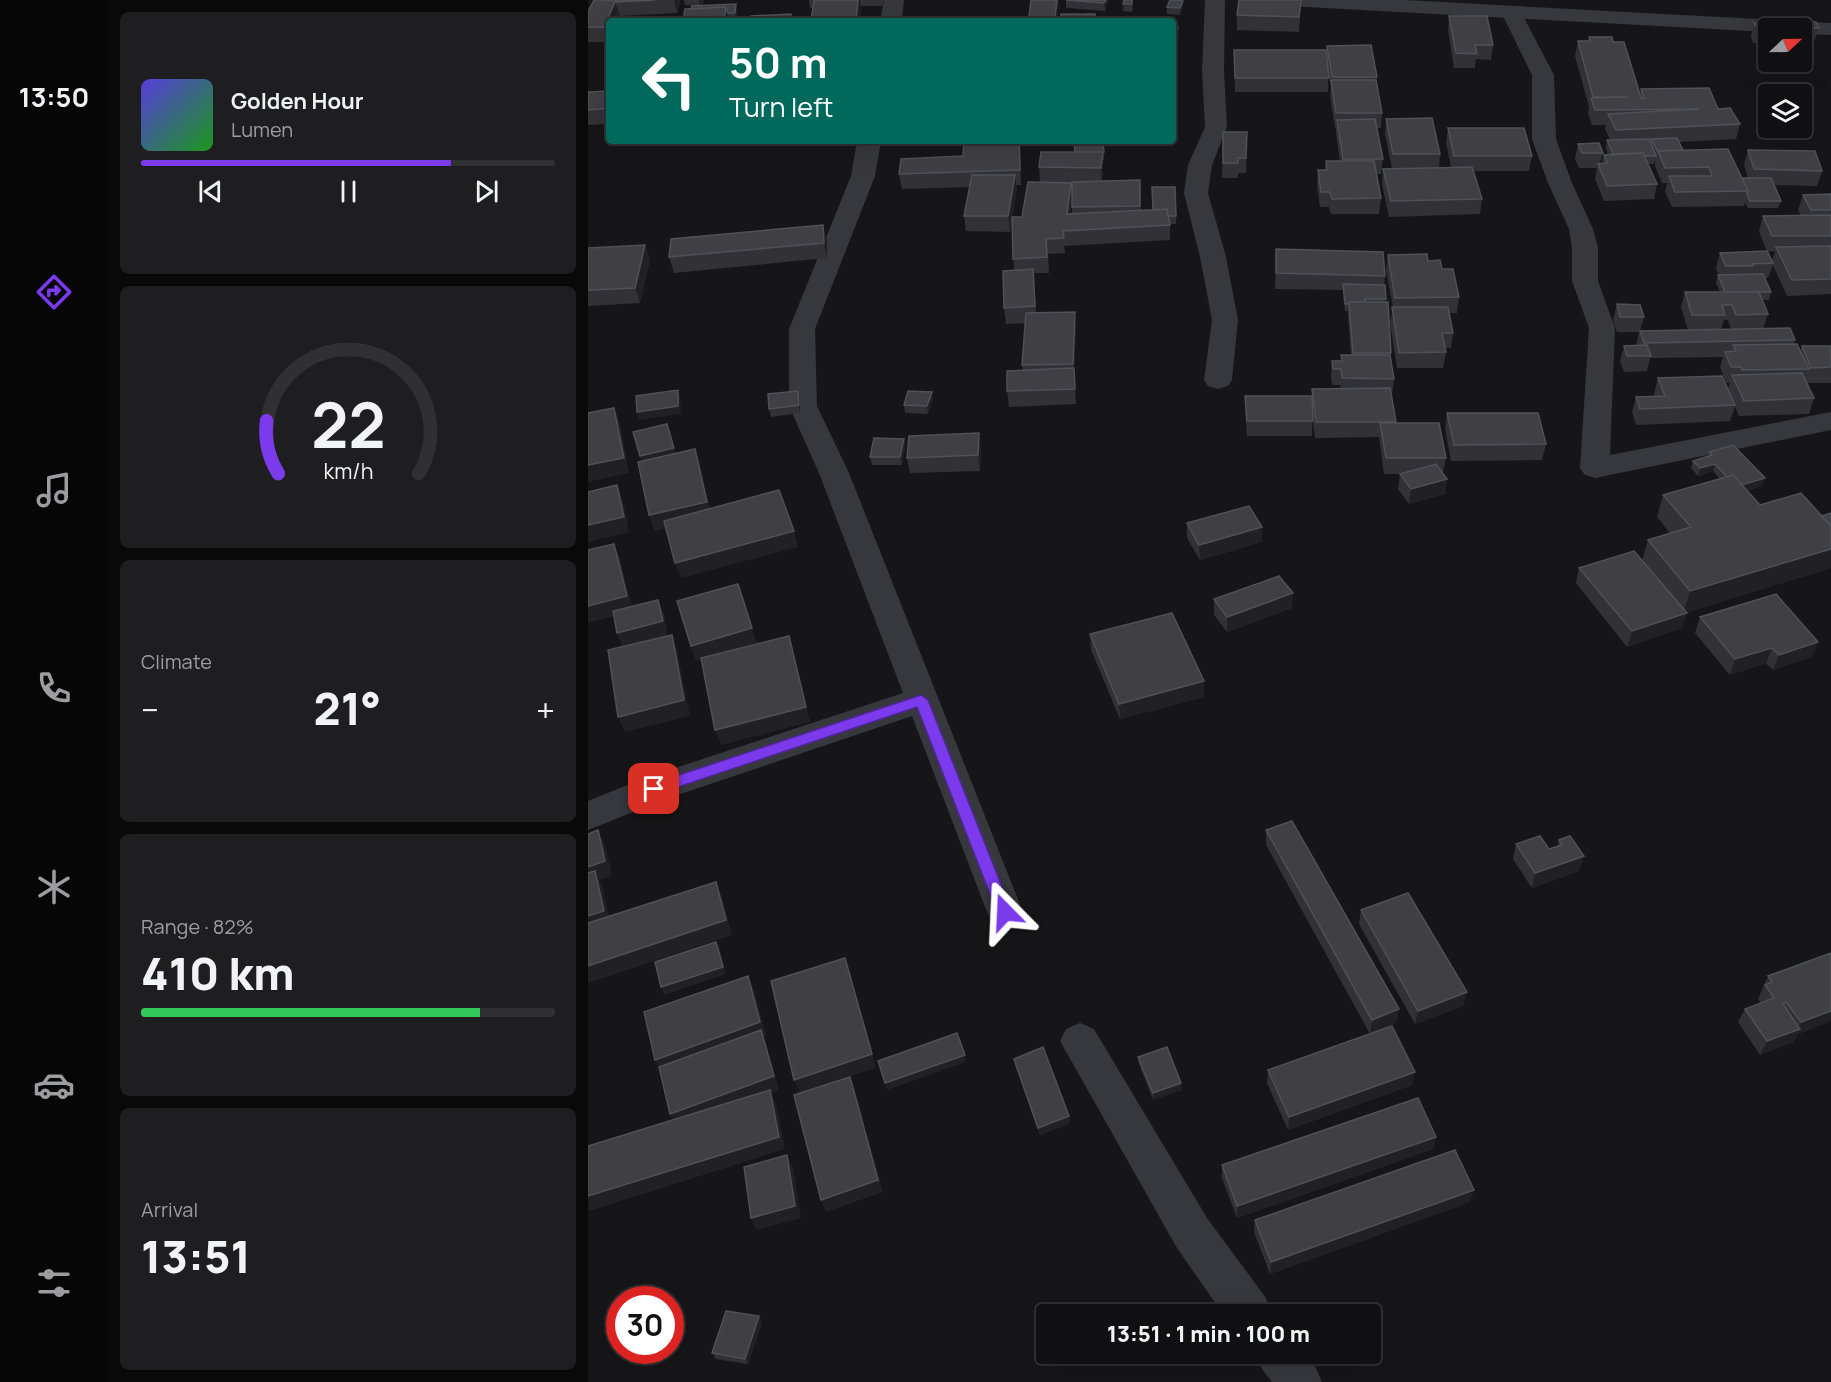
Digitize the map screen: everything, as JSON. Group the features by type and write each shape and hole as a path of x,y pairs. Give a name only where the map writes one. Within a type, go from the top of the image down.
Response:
{"street":[{"path":"891,18 894,0"},
{"path":"1215,0 1213,71 1216,127 1200,165 1196,193 1213,257 1225,320 1218,380"},
{"path":"1288,0 1831,29"},
{"path":"1511,12 1543,75 1544,139 1560,183 1581,229 1586,248 1585,281 1602,328 1595,468 1831,421"},
{"path":"868,144 862,176 802,329 803,406 834,473 1005,912"},
{"path":"588,816 654,789 921,700"},
{"path":"1080,1041 1192,1233 1243,1304"},
{"path":"1286,1364 1299,1382"}],"building":[{"path":"594,0 655,0 615,2 604,27 588,27 588,12"},
{"path":"814,0 858,0 856,18 811,18"},
{"path":"1031,0 1057,0 1055,17 1029,17"},
{"path":"1066,0 1106,0 1104,3"},
{"path":"1124,0 1132,0 1132,4 1123,4"},
{"path":"1170,0 1183,1 1180,8 1167,7"},
{"path":"1239,0 1301,0 1299,17 1237,15"},
{"path":"736,4 735,13 728,13 726,7 691,9 692,6"},
{"path":"726,7 724,18 684,18 685,9"},
{"path":"791,14 790,18 751,18 751,16"},
{"path":"1061,14 1095,14 1095,18 1060,18"},
{"path":"1449,16 1487,16 1493,45 1475,45 1477,54 1456,53"},
{"path":"1812,22 1816,22 1819,28 1812,28"},
{"path":"1589,37 1612,37 1613,42 1624,42 1641,98 1644,98 1641,89 1709,88 1718,109 1730,108 1740,124 1616,130 1608,114 1699,109 1595,110 1591,98 1628,97 1593,97 1578,41 1590,41"},
{"path":"1371,45 1377,77 1332,77 1327,46"},
{"path":"1234,50 1326,50 1329,78 1235,78"},
{"path":"1331,80 1376,80 1382,113 1336,113"},
{"path":"606,91 606,108 588,110 588,92"},
{"path":"1432,118 1440,154 1393,154 1386,119"},
{"path":"1375,119 1383,159 1343,159 1337,120"},
{"path":"1448,128 1524,128 1532,156 1454,156"},
{"path":"1223,132 1247,132 1246,158 1238,158 1238,163 1223,163"},
{"path":"1677,138 1683,150 1658,152 1651,139"},
{"path":"1649,139 1656,156 1645,156 1643,153 1613,154 1607,140"},
{"path":"1599,143 1603,153 1582,153 1578,144"},
{"path":"964,144 1019,144 1020,170 899,174 901,159 963,156"},
{"path":"1074,144 1103,144 1104,152 1075,152"},
{"path":"1728,149 1748,191 1675,192 1669,176 1712,176 1709,167 1665,168 1658,151"},
{"path":"1748,150 1815,151 1822,171 1754,169"},
{"path":"1041,152 1103,152 1101,168 1039,167"},
{"path":"1643,153 1657,184 1607,186 1598,164 1607,163 1604,155"},
{"path":"1326,161 1374,161 1381,198 1332,199 1330,192 1321,192 1318,170 1327,170"},
{"path":"1472,167 1482,199 1391,201 1383,169"},
{"path":"972,175 1015,175 1008,216 964,216"},
{"path":"1742,178 1771,178 1781,201 1750,201"},
{"path":"1140,180 1140,206 1072,207 1072,182"},
{"path":"1028,182 1071,183 1067,214 1167,209 1170,225 1063,231 1064,238 1046,239 1047,257 1013,259 1012,217 1022,217"},
{"path":"1152,187 1175,187 1176,216 1168,216 1167,209 1153,210"},
{"path":"1831,194 1831,210 1811,210 1803,195"},
{"path":"1831,215 1831,236 1772,236 1763,216"},
{"path":"823,225 824,243 669,257 671,239"},
{"path":"645,245 635,288 588,290 588,248"},
{"path":"1831,246 1831,279 1792,280 1776,247"},
{"path":"1276,249 1383,252 1385,276 1276,273"},
{"path":"1767,251 1773,263 1752,264 1753,266 1726,266 1720,253"},
{"path":"1427,254 1428,261 1440,260 1442,269 1453,269 1459,297 1395,298 1388,255"},
{"path":"1033,269 1035,306 1004,308 1003,271"},
{"path":"1763,274 1771,292 1725,292 1718,275"},
{"path":"1343,284 1385,285 1386,299 1365,299 1365,302 1345,304"},
{"path":"1685,292 1759,292 1768,314 1736,315 1732,305 1722,305 1725,315 1692,315"},
{"path":"1349,302 1388,302 1391,353 1353,353"},
{"path":"1617,304 1640,305 1644,317 1620,317"},
{"path":"1392,307 1448,307 1453,333 1442,333 1446,352 1399,353"},
{"path":"1075,312 1073,364 1022,365 1026,313"},
{"path":"1790,328 1795,340 1644,343 1640,331"},
{"path":"1797,344 1809,369 1742,370 1741,367 1731,367 1725,352 1736,351 1733,345"},
{"path":"1647,345 1651,356 1627,356 1624,346"},
{"path":"1802,346 1831,346 1831,367 1811,368"},
{"path":"1341,355 1390,355 1394,379 1342,378 1341,369 1333,369 1332,361 1342,361"},
{"path":"1074,368 1075,389 1007,391 1007,371"},
{"path":"1802,373 1814,398 1744,401 1732,375"},
{"path":"1722,376 1735,405 1640,409 1636,397 1665,396 1658,378"},
{"path":"1390,388 1396,422 1316,422 1312,389"},
{"path":"678,390 678,406 637,412 636,396"},
{"path":"798,391 799,405 769,409 768,394"},
{"path":"908,391 932,392 927,406 904,405"},
{"path":"1245,396 1312,396 1313,421 1247,421"},
{"path":"614,408 624,458 588,465 588,413"},
{"path":"1447,413 1538,413 1546,444 1454,445"},
{"path":"1380,423 1439,423 1446,458 1386,458"},
{"path":"667,424 674,448 640,456 633,432"},
{"path":"979,433 978,455 907,458 909,436"},
{"path":"874,438 904,439 900,457 870,457"},
{"path":"1733,445 1765,478 1742,485 1733,475 1727,477 1715,464 1700,468 1693,461 1712,455 1709,452"},
{"path":"695,449 707,502 649,515 638,462"},
{"path":"1436,464 1447,479 1411,489 1400,474"},
{"path":"1733,475 1760,505 1801,493 1831,526 1831,549 1690,591 1648,540 1691,527 1663,495"},
{"path":"617,485 624,517 588,525 588,492"},
{"path":"779,490 794,531 675,563 664,521"},
{"path":"1249,506 1262,527 1199,545 1187,523"},
{"path":"1831,513 1831,526 1821,516"},
{"path":"614,544 627,596 588,606 588,550"},
{"path":"1634,551 1687,613 1632,631 1579,568"},
{"path":"1279,576 1293,593 1227,617 1214,599"},
{"path":"738,584 752,628 691,646 677,601"},
{"path":"1776,594 1818,642 1779,655 1772,648 1735,659 1700,617"},
{"path":"658,600 663,621 617,633 613,611"},
{"path":"1172,613 1204,681 1119,704 1090,634"},
{"path":"672,635 684,700 618,717 608,650"},
{"path":"789,636 806,707 715,730 701,658"},
{"path":"1292,821 1399,1009 1372,1020 1266,830"},
{"path":"598,830 605,861 588,867 588,834"},
{"path":"1540,836 1549,849 1562,845 1559,840 1570,836 1584,856 1535,873 1516,844"},
{"path":"595,871 604,911 588,916 588,873"},
{"path":"716,882 726,920 588,966 588,923"},
{"path":"1408,893 1467,992 1418,1011 1361,910"},
{"path":"716,942 723,967 661,987 655,962"},
{"path":"1831,953 1831,1011 1801,1022 1786,1002 1783,1004 1800,1029 1767,1041 1745,1009 1774,998 1765,985 1772,982 1768,976"},
{"path":"845,958 872,1054 794,1080 771,981"},
{"path":"748,976 760,1022 655,1060 644,1012"},
{"path":"1392,1026 1415,1072 1289,1117 1268,1070"},
{"path":"761,1030 774,1076 670,1114 659,1067"},
{"path":"957,1033 965,1055 885,1083 878,1061"},
{"path":"1043,1047 1069,1116 1038,1128 1014,1059"},
{"path":"1167,1047 1181,1083 1153,1093 1138,1057"},
{"path":"850,1077 878,1180 821,1200 794,1095"},
{"path":"770,1090 779,1137 588,1196 588,1146"},
{"path":"1418,1098 1436,1137 1237,1206 1222,1165"},
{"path":"1455,1150 1474,1190 1271,1262 1255,1220"},
{"path":"787,1155 795,1206 751,1218 744,1167"},
{"path":"726,1311 759,1316 745,1359 712,1353"}],"route":[{"path":"654,789 789,746 921,700 1005,912"}]}
